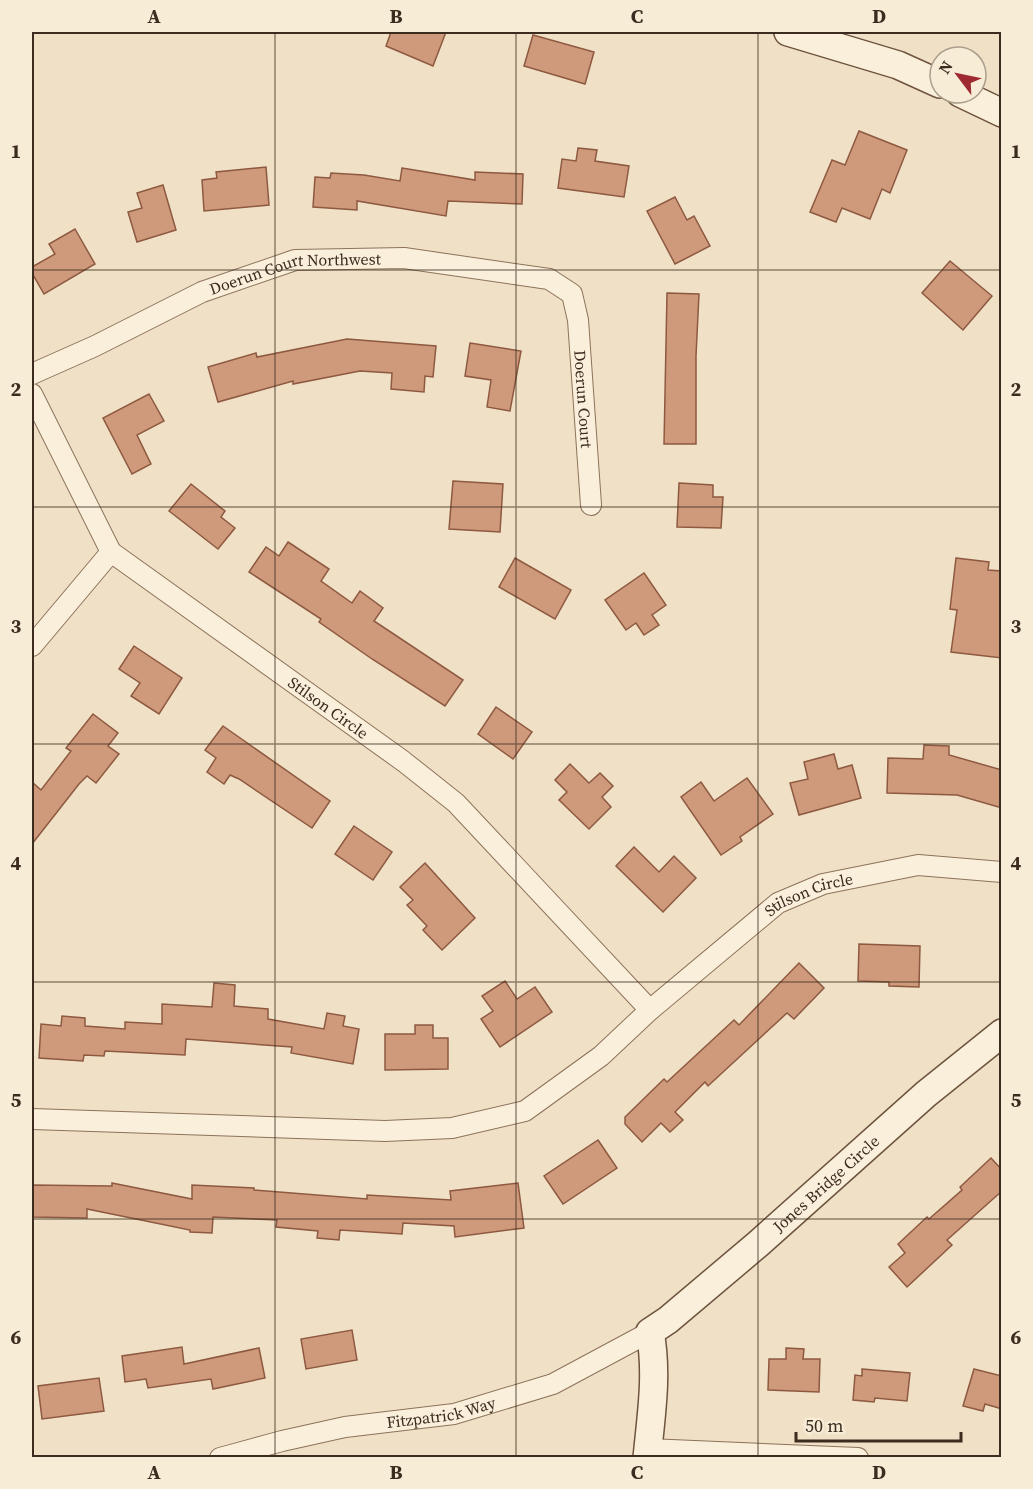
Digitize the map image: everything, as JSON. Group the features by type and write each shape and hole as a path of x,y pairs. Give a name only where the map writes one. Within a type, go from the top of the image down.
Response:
{"street":[{"path":"788,32 898,65 928,79"},
{"path":"985,105 1002,113"},
{"name":"Doerun Court Northwest","path":"32,374 95,346 202,292 295,260 404,258 549,279 572,294"},
{"name":"Doerun Court","path":"572,294 578,320 591,505"},
{"name":"Stilson Circle","path":"32,394 111,552 393,754 456,803 650,1010"},
{"path":"32,646 111,552"},
{"name":"Stilson Circle","path":"32,1119 385,1131 452,1128 525,1111 601,1056 650,1010 778,903 823,885 918,865 1002,872"},
{"name":"Jones Bridge Circle","path":"650,1332 668,1320 758,1244 926,1094 1002,1033"},
{"path":"650,1332 654,1355 654,1388 648,1453 858,1458"},
{"name":"Fitzpatrick Way","path":"220,1458 345,1427 454,1414 553,1384 650,1332"}],"building":[{"path":"391,32 446,32 433,66 386,46"},
{"path":"533,35 594,52 585,84 524,66"},
{"path":"859,131 907,150 890,193 882,189 870,219 842,208 836,222 810,212 832,160 845,165"},
{"path":"578,148 597,150 595,161 629,166 624,197 558,188 562,159 576,161"},
{"path":"266,167 269,205 204,211 202,180 217,178 216,172"},
{"path":"402,168 475,180 475,172 523,174 522,204 448,201 446,216 357,201 357,210 313,207 315,177 330,178 331,173 364,175 400,181"},
{"path":"163,185 176,230 137,242 128,212 142,208 137,193"},
{"path":"675,197 687,220 694,216 710,246 675,264 647,211"},
{"path":"75,229 95,264 44,294 32,273 32,267 55,254 49,244"},
{"path":"950,261 992,296 963,330 922,293"},
{"path":"667,293 699,294 696,444 664,444"},
{"path":"347,339 436,346 433,377 425,376 424,392 391,389 392,373 360,371 293,384 293,381 218,402 208,367 256,353 257,357"},
{"path":"470,343 521,351 510,411 487,407 491,380 465,376"},
{"path":"149,394 164,421 137,435 151,464 132,474 103,418"},
{"path":"453,481 503,484 500,532 449,529"},
{"path":"679,483 713,485 713,497 723,497 721,528 677,527"},
{"path":"191,484 225,511 221,517 235,528 218,549 169,511"},
{"path":"288,542 329,569 321,581 352,603 360,591 383,608 374,621 463,680 445,706 372,659 319,622 321,619 249,572 266,547 279,556"},
{"path":"515,558 571,590 555,619 499,587"},
{"path":"956,558 989,562 988,570 1002,571 1002,658 951,652 957,610 950,609"},
{"path":"644,573 666,605 652,615 659,625 644,635 636,623 626,630 605,600"},
{"path":"134,646 182,678 159,714 131,696 140,683 119,669"},
{"path":"496,707 532,732 513,759 478,734"},
{"path":"93,714 118,733 108,746 119,754 96,783 87,776 79,784 32,844 32,782 41,790 71,751 66,748"},
{"path":"223,726 330,801 312,828 239,779 230,775 224,784 207,772 216,758 205,750"},
{"path":"924,745 949,746 949,755 1002,770 1002,808 957,795 887,793 888,758 923,759"},
{"path":"834,754 838,769 852,765 861,798 799,815 790,783 808,779 804,762"},
{"path":"570,764 589,783 600,773 613,786 602,797 611,807 589,829 559,800 567,792 555,780"},
{"path":"747,778 773,814 740,837 742,841 721,855 681,797 701,782 714,801"},
{"path":"354,826 392,852 373,880 335,854"},
{"path":"634,847 659,872 674,856 696,878 663,912 616,866"},
{"path":"425,863 475,918 442,950 423,930 427,926 407,905 413,900 400,887"},
{"path":"859,944 920,946 919,987 889,986 889,982 858,981"},
{"path":"799,963 824,988 794,1019 787,1013 708,1086 705,1082 675,1112 683,1120 670,1132 661,1123 642,1142 625,1124 625,1117 664,1079 667,1082 734,1020 739,1025"},
{"path":"505,981 517,999 535,987 552,1012 500,1047 481,1019 493,1011 482,996"},
{"path":"214,983 235,985 234,1006 268,1009 268,1019 324,1029 327,1013 345,1016 343,1026 359,1029 353,1064 291,1053 292,1047 186,1039 185,1055 105,1051 104,1056 84,1055 83,1061 39,1058 41,1024 61,1026 62,1016 85,1018 85,1026 125,1029 125,1022 162,1024 162,1004 212,1007"},
{"path":"415,1025 433,1025 433,1038 448,1038 448,1069 385,1070 385,1034 415,1034"},
{"path":"598,1140 617,1168 563,1204 544,1176"},
{"path":"991,1158 1002,1170 1002,1191 947,1240 952,1245 907,1287 889,1267 905,1253 898,1244 927,1217 929,1219 962,1190 960,1187"},
{"path":"112,1183 192,1199 192,1185 254,1188 254,1190 367,1199 367,1195 451,1200 450,1191 518,1183 524,1228 455,1237 454,1226 403,1223 402,1234 340,1230 339,1240 317,1238 318,1231 276,1227 277,1220 213,1217 212,1233 190,1232 190,1230 87,1209 87,1218 32,1217 32,1185 112,1186"},
{"path":"352,1330 357,1360 306,1369 301,1339"},
{"path":"182,1347 184,1364 259,1348 265,1378 213,1389 211,1379 148,1388 146,1379 125,1382 122,1356"},
{"path":"786,1348 804,1349 803,1359 820,1359 819,1392 768,1390 769,1359 786,1359"},
{"path":"862,1369 910,1373 907,1401 875,1398 874,1402 853,1400 855,1375 862,1376"},
{"path":"974,1369 1002,1376 1002,1409 985,1404 983,1411 963,1406"},
{"path":"99,1378 104,1411 42,1419 38,1386"}]}
